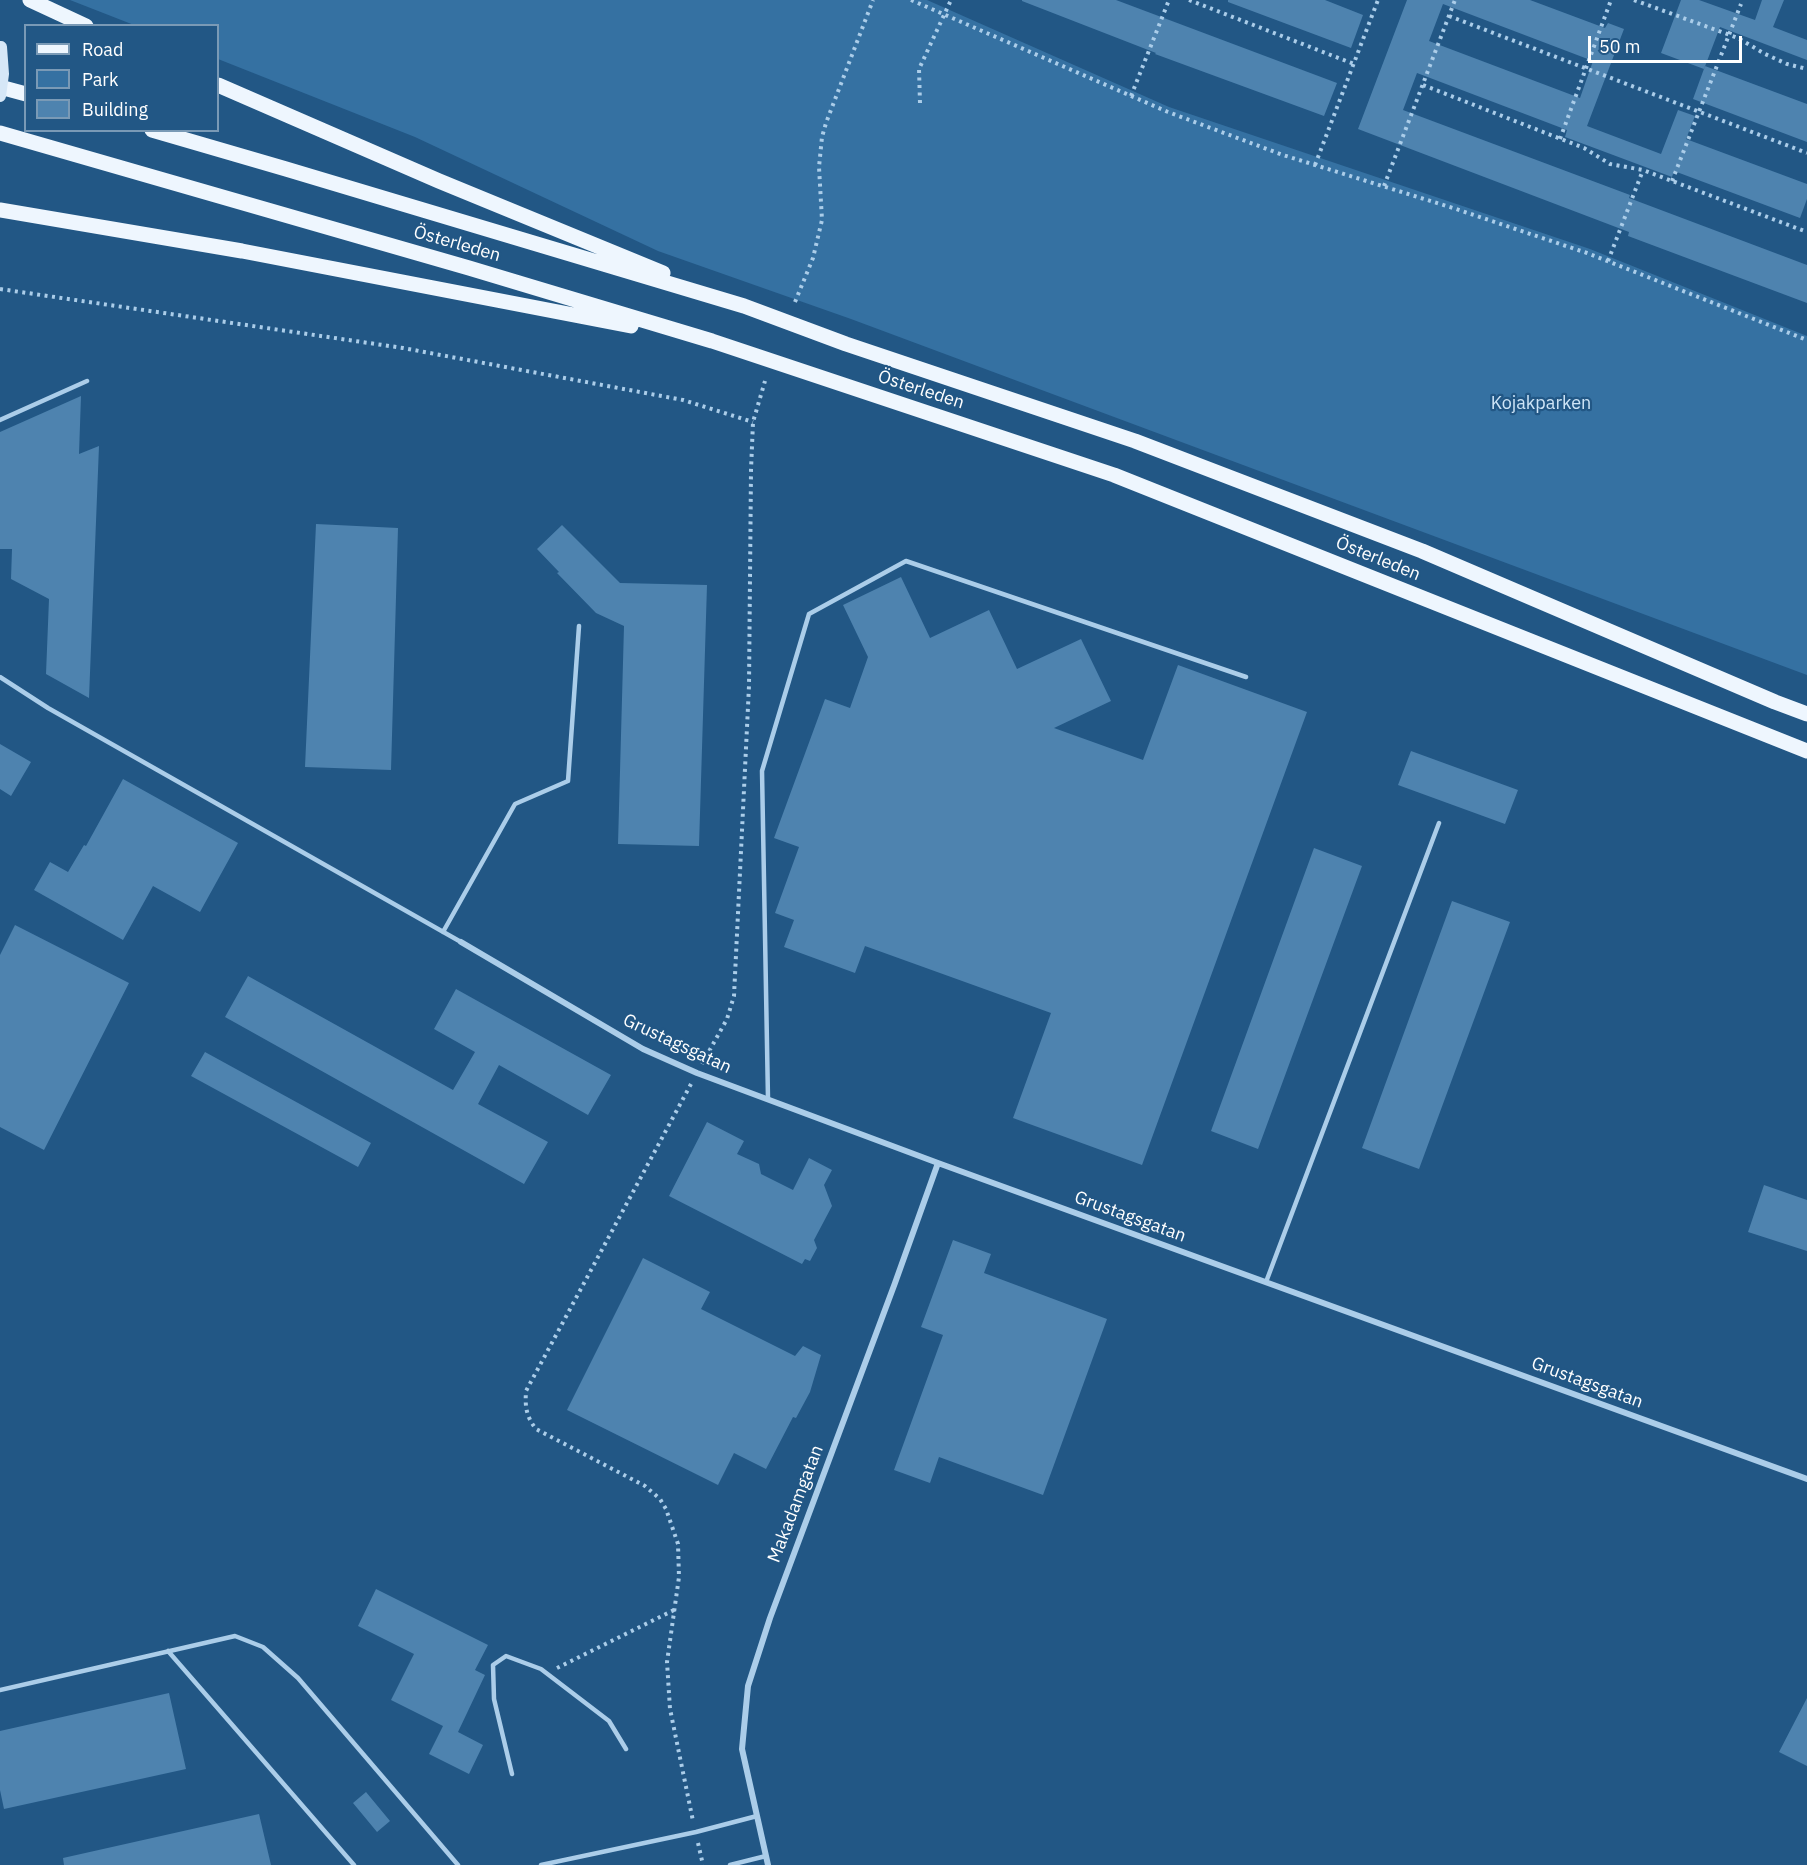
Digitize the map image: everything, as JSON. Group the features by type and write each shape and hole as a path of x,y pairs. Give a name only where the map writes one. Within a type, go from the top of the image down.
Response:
{"main road":[{"path":"30,0 82,24"},
{"path":"0,96 3,74 1,47"},
{"path":"219,86 439,181 744,306"},
{"path":"0,87 24,93"},
{"name":"Österleden","path":"159,132 744,306 846,344 1136,441 1422,551 1807,714"},
{"name":"Österleden","path":"0,133 469,268 711,341 1114,475 1763,732 1807,752"},
{"path":"0,210 242,251 711,341"}],"street":[{"name":"Grustagsgatan","path":"461,942 643,1049 697,1073 1807,1479"},
{"name":"Makadamgatan","path":"768,1865 742,1749 748,1686 770,1618 938,1163"}],"lane":[{"path":"0,420 87,381"},
{"path":"768,1099 762,771 808,614 906,561 1246,676"},
{"path":"443,932 515,804 568,781 579,626"},
{"path":"0,677 48,708 461,942"},
{"path":"1266,1282 1439,823"},
{"path":"0,1690 235,1636 263,1647 297,1678 458,1865"},
{"path":"168,1652 354,1865"},
{"path":"512,1774 494,1699 493,1665 506,1656 541,1669 609,1721 626,1749"},
{"path":"541,1865 696,1832 757,1816"},
{"path":"730,1865 766,1856"}],"path":[{"path":"795,302 813,258 822,220 819,166 822,137 873,0"},
{"path":"911,0 1189,120 1283,155 1454,208 1608,261 1807,340"},
{"path":"920,103 919,69 951,0"},
{"path":"1131,96 1168,0"},
{"path":"1189,0 1354,64"},
{"path":"1315,165 1378,0"},
{"path":"1384,186 1455,0"},
{"path":"1560,139 1611,0"},
{"path":"1634,0 1729,34 1780,61 1807,69"},
{"path":"1672,181 1740,4"},
{"path":"1449,16 1807,153"},
{"path":"1423,85 1584,148 1610,164 1644,170 1807,232"},
{"path":"1608,261 1644,170"},
{"path":"0,289 403,348 683,400 753,422"},
{"path":"703,1865 670,1709 667,1662 679,1577 678,1544 672,1525 660,1499 645,1486 536,1429 529,1420 525,1408 526,1391 727,1019 734,996 749,686 753,422 765,381"},
{"path":"547,1674 674,1610"}],"green space":[{"name":"Kojakparken","path":"70,0 927,0 1169,107 1590,249 1807,336 1807,675 851,319 658,251 415,137 219,59 219,24 131,24"}],"building":[{"path":"1022,0 1116,0 1337,83 1324,116 1155,54"},
{"path":"1228,0 1325,0 1363,15 1351,48 1228,2"},
{"path":"1407,0 1530,0 1605,28 1608,23 1624,29 1587,126 1661,154 1678,110 1695,116 1686,139 1807,184 1807,199 1800,218 1674,171 1672,177 1565,137 1567,130 1417,73 1403,110 1630,195 1629,198 1807,265 1807,303 1628,236 1629,232 1358,129","holes":["1443,4 1593,61 1580,98 1429,41"]},
{"path":"1681,0 1699,0 1755,20 1762,0 1784,0 1773,27 1807,40 1807,60 1720,27 1704,69 1661,53"},
{"path":"1705,66 1807,104 1807,142 1693,99"},
{"path":"81,396 79,454 99,446 89,698 46,674 49,599 11,579 12,549 0,549 0,432"},
{"path":"316,524 398,528 391,770 305,767"},
{"path":"562,525 620,583 707,585 699,846 618,844 624,626 596,613 537,549"},
{"path":"901,577 930,638 989,610 1017,669 1081,639 1111,701 1054,728 1143,760 1178,665 1307,712 1142,1165 1013,1118 1051,1013 865,946 855,973 784,947 794,920 775,913 799,847 774,838 825,699 850,708 868,657 843,605"},
{"path":"0,744 31,762 11,796 0,789"},
{"path":"1411,751 1518,790 1505,824 1398,785"},
{"path":"123,779 238,843 200,912 153,886 123,940 34,890 50,862 68,872 84,845 86,846"},
{"path":"1314,848 1362,866 1258,1149 1211,1131"},
{"path":"1452,901 1510,922 1419,1169 1362,1148"},
{"path":"15,925 129,983 44,1150 0,1127 0,955"},
{"path":"248,976 453,1090 475,1052 434,1029 456,989 611,1075 588,1115 499,1065 478,1104 548,1142 524,1184 225,1017"},
{"path":"205,1052 371,1143 358,1167 191,1076"},
{"path":"707,1122 744,1141 737,1154 759,1164 761,1174 793,1190 809,1158 832,1170 824,1185 832,1206 814,1240 817,1248 810,1261 805,1259 802,1264 669,1196"},
{"path":"1764,1185 1807,1200 1807,1251 1748,1232"},
{"path":"953,1240 991,1254 984,1273 1107,1319 1043,1495 939,1457 930,1483 894,1470 943,1335 921,1327"},
{"path":"643,1258 710,1292 701,1309 795,1356 803,1346 821,1355 810,1392 796,1418 793,1417 766,1469 734,1453 718,1485 567,1410"},
{"path":"376,1589 488,1645 475,1670 485,1675 458,1732 483,1745 469,1774 429,1754 443,1726 391,1700 414,1654 358,1626"},
{"path":"169,1693 186,1769 4,1809 0,1790 0,1731"},
{"path":"1807,1698 1807,1766 1779,1752"},
{"path":"366,1792 390,1821 377,1832 353,1803"},
{"path":"259,1814 271,1865 64,1865 63,1858"}]}
